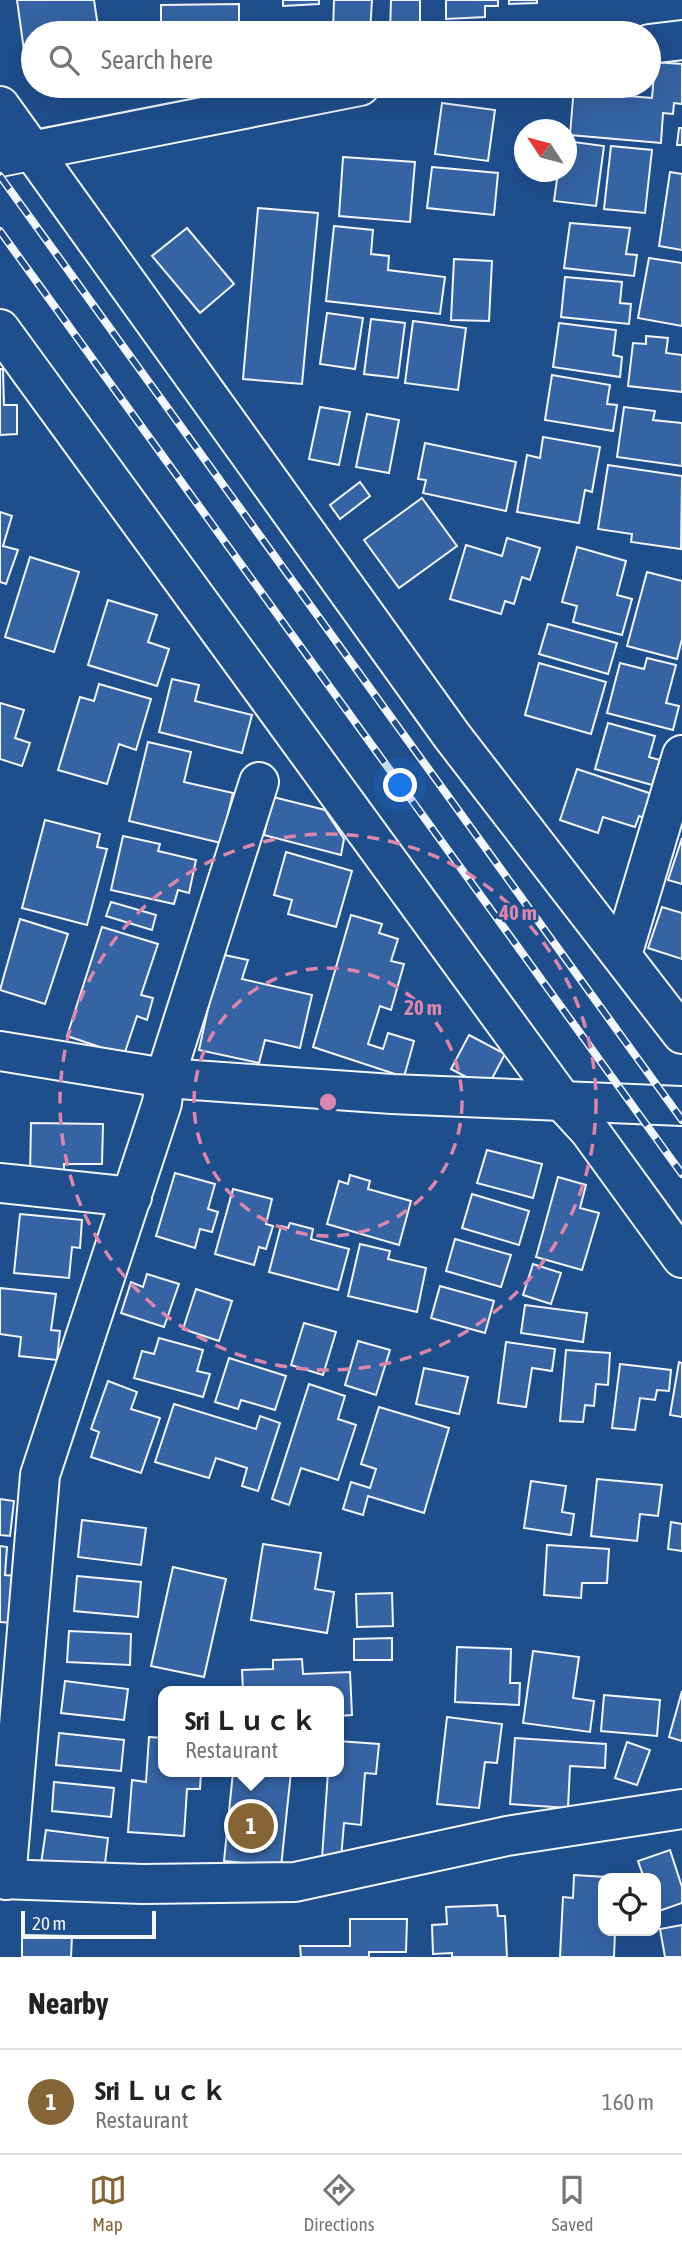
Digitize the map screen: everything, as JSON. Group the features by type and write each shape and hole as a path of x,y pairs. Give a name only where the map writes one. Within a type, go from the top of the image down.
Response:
{"street":[{"path":"661,43 682,40"},
{"path":"16,153 298,98"},
{"path":"0,106 16,153 452,736 682,1034"},
{"path":"0,329 564,1103 589,1130 682,1258"},
{"path":"622,955 682,755"},
{"path":"259,782 165,1078 162,1103 40,1475 3,1879 143,1884 295,1882 507,1836 682,1809"},
{"path":"0,1051 165,1078 564,1103 682,1106"},
{"path":"0,1183 132,1197"}],"building":[{"path":"17,0 94,0 97,21 21,21 21,29"},
{"path":"283,0 319,0 319,4 283,6"},
{"path":"334,0 372,0 371,21 333,21"},
{"path":"391,0 420,0 420,21 390,21"},
{"path":"446,0 498,0 498,6 485,6 485,17 446,19"},
{"path":"509,0 537,0 537,3 509,4"},
{"path":"239,4 239,21 161,21 161,5"},
{"path":"661,62 682,64 682,104 674,103 673,114 663,113 661,143 577,136 577,119 571,119 573,98 661,98"},
{"path":"442,103 495,110 488,161 435,154"},
{"path":"679,128 682,128 682,145 677,145"},
{"path":"577,142 604,146 596,206 554,201 557,182 577,182"},
{"path":"611,146 652,150 645,213 604,209"},
{"path":"343,157 415,162 410,222 339,216"},
{"path":"432,167 498,173 494,215 427,208"},
{"path":"670,172 682,174 682,250 659,246"},
{"path":"258,208 318,213 302,384 243,379"},
{"path":"570,223 630,228 626,254 637,255 634,276 564,268"},
{"path":"334,226 373,230 371,254 389,256 388,270 445,277 440,314 326,301"},
{"path":"187,228 234,284 200,313 152,256"},
{"path":"649,258 682,263 682,326 638,318"},
{"path":"454,259 492,261 489,321 451,320"},
{"path":"565,277 622,282 620,303 631,304 629,324 561,317"},
{"path":"327,313 363,318 355,369 320,364"},
{"path":"371,319 405,323 398,378 364,374"},
{"path":"413,321 466,328 458,390 405,383"},
{"path":"559,323 616,330 613,355 622,357 620,377 553,367"},
{"path":"646,336 668,338 666,353 682,355 682,392 628,386 633,343 646,344"},
{"path":"0,369 3,369 4,405 17,405 17,434 0,435"},
{"path":"552,375 610,385 607,404 617,405 613,431 545,420"},
{"path":"320,407 350,412 339,465 309,459"},
{"path":"624,407 655,411 653,420 682,423 682,466 617,457"},
{"path":"367,414 399,420 389,473 356,467"},
{"path":"543,437 600,447 592,492 585,490 579,523 517,512 527,455 540,458"},
{"path":"425,443 516,462 506,511 423,493 426,480 418,479"},
{"path":"608,465 682,476 681,549 631,542 632,534 598,529"},
{"path":"360,482 370,496 340,519 330,505"},
{"path":"422,498 457,546 399,588 364,540"},
{"path":"0,512 12,516 3,546 18,550 6,584 0,582"},
{"path":"507,538 540,548 530,580 522,577 514,604 505,601 501,614 450,599 466,545 502,556"},
{"path":"577,547 626,561 617,595 632,599 622,635 573,622 577,606 562,602"},
{"path":"30,557 79,572 54,652 5,637"},
{"path":"647,572 682,581 682,639 677,659 627,646"},
{"path":"108,600 157,615 148,642 169,649 157,686 88,665"},
{"path":"548,624 617,643 608,674 539,654"},
{"path":"647,658 676,665 666,703 679,706 673,730 607,713 620,663 644,669"},
{"path":"539,663 606,682 591,734 525,715"},
{"path":"172,679 199,685 195,701 252,715 242,753 159,732"},
{"path":"99,684 151,699 136,750 119,744 107,784 58,770 80,697 94,701"},
{"path":"0,703 24,710 15,738 30,743 22,766 0,759"},
{"path":"608,723 655,736 649,757 660,760 652,785 595,769"},
{"path":"148,742 191,752 184,782 233,793 221,843 129,821"},
{"path":"577,769 658,796 650,820 639,816 635,827 603,817 598,833 560,820"},
{"path":"273,797 325,810 344,839 341,855 264,835"},
{"path":"45,820 100,834 97,847 107,849 87,925 22,908"},
{"path":"123,836 160,844 158,851 196,860 189,893 178,890 174,904 111,890"},
{"path":"682,838 682,884 668,880"},
{"path":"286,852 352,871 336,927 288,914 292,900 274,895"},
{"path":"111,902 156,915 152,930 106,916"},
{"path":"662,907 682,913 682,959 648,948"},
{"path":"351,915 382,924 379,933 398,939 391,961 404,964 391,1010 380,1006 368,1044 383,1049 388,1033 414,1041 404,1077 313,1047"},
{"path":"20,919 68,934 45,1004 0,990"},
{"path":"102,927 158,944 141,995 153,998 147,1020 137,1016 124,1055 67,1036"},
{"path":"220,954 248,960 242,979 312,995 300,1048 265,1040 259,1063 199,1050"},
{"path":"469,1035 505,1054 487,1088 451,1069"},
{"path":"31,1123 103,1124 102,1164 64,1164 64,1173 30,1174"},
{"path":"487,1150 542,1164 533,1198 477,1183"},
{"path":"175,1173 215,1184 208,1209 218,1212 212,1232 200,1229 195,1248 156,1236"},
{"path":"350,1175 370,1181 368,1189 411,1201 399,1245 327,1224 339,1181 348,1184"},
{"path":"558,1177 586,1185 580,1208 599,1213 582,1270 536,1257"},
{"path":"233,1189 272,1199 266,1224 273,1226 266,1249 259,1247 254,1265 215,1254"},
{"path":"472,1194 529,1211 519,1245 462,1228"},
{"path":"20,1214 82,1220 80,1248 72,1247 69,1278 14,1273"},
{"path":"290,1223 313,1229 311,1239 349,1249 338,1290 269,1272 281,1226 288,1228"},
{"path":"455,1239 511,1255 501,1287 446,1271"},
{"path":"360,1244 390,1251 388,1259 426,1268 417,1312 348,1296"},
{"path":"533,1264 561,1273 551,1304 523,1295"},
{"path":"147,1274 179,1284 164,1327 121,1313 131,1282 143,1287"},
{"path":"440,1286 494,1301 485,1333 431,1318"},
{"path":"0,1288 56,1294 51,1330 60,1331 57,1360 19,1356 21,1337 0,1334"},
{"path":"196,1289 232,1301 219,1341 183,1329"},
{"path":"525,1305 587,1313 583,1342 521,1333"},
{"path":"304,1323 336,1332 323,1375 291,1365"},
{"path":"159,1338 203,1350 197,1371 210,1374 203,1397 134,1378 142,1351 154,1354"},
{"path":"358,1341 390,1350 376,1395 345,1385"},
{"path":"506,1342 555,1349 552,1371 532,1368 526,1407 498,1403"},
{"path":"566,1350 610,1353 608,1385 596,1384 594,1406 585,1405 583,1422 560,1421"},
{"path":"229,1358 286,1376 275,1410 241,1400 238,1409 215,1402"},
{"path":"679,1362 682,1363 682,1417 670,1415"},
{"path":"620,1364 671,1370 669,1391 657,1390 655,1400 640,1398 635,1430 612,1428"},
{"path":"424,1368 468,1377 459,1414 416,1404"},
{"path":"108,1381 137,1392 131,1409 160,1418 141,1473 91,1457 99,1432 91,1429"},
{"path":"309,1384 345,1396 338,1419 356,1425 338,1480 301,1468 289,1505 272,1499"},
{"path":"174,1404 256,1429 260,1416 280,1423 258,1491 242,1486 247,1468 216,1458 209,1478 155,1462"},
{"path":"379,1407 449,1428 424,1513 368,1496 363,1515 343,1509 351,1482 370,1488 376,1469 361,1464"},
{"path":"597,1479 662,1485 658,1516 640,1514 637,1541 591,1536"},
{"path":"531,1481 566,1486 562,1512 574,1514 571,1535 524,1528"},
{"path":"0,1499 14,1501 10,1536 0,1535"},
{"path":"82,1520 146,1528 141,1565 78,1557"},
{"path":"671,1522 682,1524 682,1551 668,1549"},
{"path":"263,1544 321,1553 315,1589 334,1592 327,1633 251,1620"},
{"path":"547,1545 609,1549 607,1583 582,1583 581,1598 544,1595"},
{"path":"0,1546 7,1547 5,1575 15,1576 12,1623 0,1622"},
{"path":"173,1567 226,1579 204,1677 151,1666"},
{"path":"77,1576 141,1582 138,1617 74,1611"},
{"path":"392,1593 393,1626 357,1627 356,1594"},
{"path":"69,1631 131,1634 130,1665 67,1662"},
{"path":"392,1638 392,1660 354,1660 354,1639"},
{"path":"457,1647 511,1649 510,1683 520,1683 519,1705 455,1702"},
{"path":"533,1651 579,1657 573,1698 594,1701 590,1732 523,1723"},
{"path":"302,1659 303,1674 350,1672 352,1715 344,1716 344,1686 243,1686 242,1670 273,1669 273,1660"},
{"path":"65,1681 128,1689 124,1720 61,1713"},
{"path":"682,1691 682,1741 669,1737"},
{"path":"604,1695 660,1700 657,1736 601,1731"},
{"path":"447,1717 502,1724 497,1763 485,1762 479,1808 437,1804"},
{"path":"59,1733 124,1740 121,1771 56,1765"},
{"path":"149,1737 158,1738 158,1777 201,1777 200,1789 187,1789 184,1836 128,1832 132,1780 146,1782"},
{"path":"515,1738 606,1744 605,1768 570,1766 568,1808 510,1804"},
{"path":"344,1741 379,1744 376,1774 365,1773 361,1825 344,1823 341,1859 322,1858 328,1777 344,1777"},
{"path":"627,1742 650,1750 637,1785 615,1778"},
{"path":"232,1777 290,1777 281,1867 224,1861"},
{"path":"54,1782 114,1788 111,1817 52,1811"},
{"path":"46,1830 108,1838 104,1872 41,1864"},
{"path":"670,1850 682,1887 682,1903 661,1910 661,1873 642,1873 638,1861"},
{"path":"574,1875 598,1876 598,1936 615,1936 614,1957 560,1957 563,1897 573,1898"},
{"path":"497,1905 498,1916 505,1916 507,1957 452,1957 452,1953 433,1954 432,1925 447,1924 446,1907"},
{"path":"350,1919 407,1919 406,1952 369,1952 369,1957 301,1957 300,1946 350,1946"},
{"path":"682,1925 682,1957 665,1957 661,1929"},
{"path":"22,1935 72,1936 71,1957 22,1957"}],"railway":[{"path":"0,176 682,1120"},
{"path":"0,231 682,1174"}],"place":[{"name":"Sri Ｌｕｃｋ","path":"251,1826"}]}
